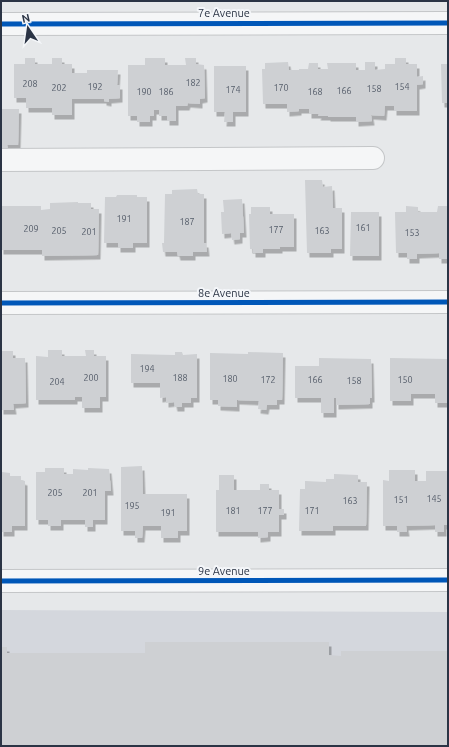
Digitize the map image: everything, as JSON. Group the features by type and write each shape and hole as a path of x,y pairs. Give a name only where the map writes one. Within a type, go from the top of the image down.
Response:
{"street":[{"name":"7e Avenue","path":"1,24 448,23"},
{"path":"1,160 373,158"},
{"name":"8e Avenue","path":"1,304 448,302"},
{"name":"9e Avenue","path":"1,581 448,580"}],"shaded area":[{"path":"1,610 448,612 448,746 1,746"}],"building":[{"path":"25,58 35,58 35,64 52,64 52,58 62,58 62,64 72,64 72,73 87,73 87,70 118,70 117,85 120,85 120,98 109,99 109,102 104,101 104,99 72,99 72,115 52,115 52,108 26,108 26,98 14,98 14,64 25,64"},
{"path":"145,58 165,58 165,65 186,65 185,58 196,58 196,64 204,65 205,98 200,99 200,104 188,103 187,106 176,106 176,121 167,121 167,116 159,116 159,110 154,110 154,116 150,116 150,122 137,122 137,116 128,116 128,65 145,65"},
{"path":"395,58 406,58 406,64 417,64 417,77 423,76 423,84 417,85 417,111 394,111 394,106 385,106 384,116 371,115 372,121 356,122 356,117 318,116 319,114 309,114 309,109 299,109 299,111 287,112 287,104 263,104 262,69 265,69 265,63 288,62 289,70 299,70 308,69 309,63 318,63 318,69 328,69 327,63 356,63 356,70 365,70 365,62 375,62 375,70 385,69 385,64 395,64"},
{"path":"441,64 448,64 448,103 442,103"},
{"path":"214,66 246,66 246,112 233,112 233,122 224,122 225,112 214,112"},
{"path":"1,109 19,109 18,145 7,145 8,149 2,149 1,145"},
{"path":"305,180 322,180 323,187 332,186 333,208 342,208 342,249 331,249 331,253 307,253"},
{"path":"197,189 198,194 204,194 204,243 206,243 207,252 193,252 193,256 178,256 177,252 163,252 162,243 164,243 165,194 172,194 172,190"},
{"path":"117,195 137,195 137,197 147,197 147,243 133,243 133,248 118,248 118,243 104,243 105,197 116,197"},
{"path":"242,199 244,233 240,233 240,239 232,240 231,233 222,234 221,212 224,212 223,200"},
{"path":"50,203 91,203 91,209 99,209 98,255 42,256 42,250 1,250 1,206 41,206 41,210 50,209"},
{"path":"406,206 418,207 418,212 437,212 438,206 448,206 448,259 439,259 439,253 417,254 417,259 407,259 407,253 396,253 395,212 406,212"},
{"path":"251,207 270,207 270,214 294,214 294,247 263,249 263,253 253,253 253,249 250,249 249,214 251,214"},
{"path":"351,212 379,212 379,256 350,256"},
{"path":"48,350 62,350 62,356 86,356 85,350 94,350 94,356 106,356 106,397 100,397 100,408 82,408 82,397 75,397 75,400 36,400 36,356 48,357"},
{"path":"1,351 13,351 13,358 25,358 26,403 13,404 14,410 1,410"},
{"path":"175,352 182,352 183,355 197,354 197,398 191,398 191,403 182,403 182,407 175,407 174,402 166,403 166,397 160,398 160,383 131,383 131,354 175,355"},
{"path":"248,352 283,353 282,400 277,400 277,405 267,405 266,410 258,409 259,401 237,400 237,407 218,406 218,400 210,400 210,353 248,354"},
{"path":"319,358 371,359 372,398 370,398 370,404 336,405 336,398 334,398 334,413 321,413 321,398 295,398 295,366 319,366"},
{"path":"390,358 448,359 448,403 435,403 435,394 411,394 411,401 390,401"},
{"path":"142,466 143,494 187,494 187,531 178,531 178,538 161,538 161,526 143,526 142,538 135,538 135,531 121,531 121,467"},
{"path":"45,468 64,468 64,474 73,474 73,469 109,469 111,491 105,491 105,520 93,520 93,527 85,527 85,520 61,520 61,526 48,526 48,520 36,520 36,472 45,472"},
{"path":"389,470 415,470 415,481 426,481 426,471 448,471 448,525 444,525 444,532 435,532 435,525 406,526 407,532 397,532 397,526 383,526 383,480 389,481"},
{"path":"2,472 10,473 10,476 21,476 21,480 25,481 25,526 12,526 12,532 1,532"},
{"path":"334,474 358,475 358,482 367,482 366,526 333,526 333,531 299,531 300,489 305,489 305,481 326,482 326,479 334,479"},
{"path":"219,475 234,475 234,490 260,490 260,484 269,484 269,490 279,490 279,509 284,509 284,515 279,515 279,532 268,532 268,537 258,538 258,532 216,532 216,490 219,490"},
{"path":"145,642 329,642 329,655 341,656 341,651 448,651 448,746 1,746 1,647 7,647 7,653 145,653"}],"cycle path":[{"path":"1,24 448,23"},
{"path":"1,303 448,302"},
{"path":"1,581 448,580"}]}
